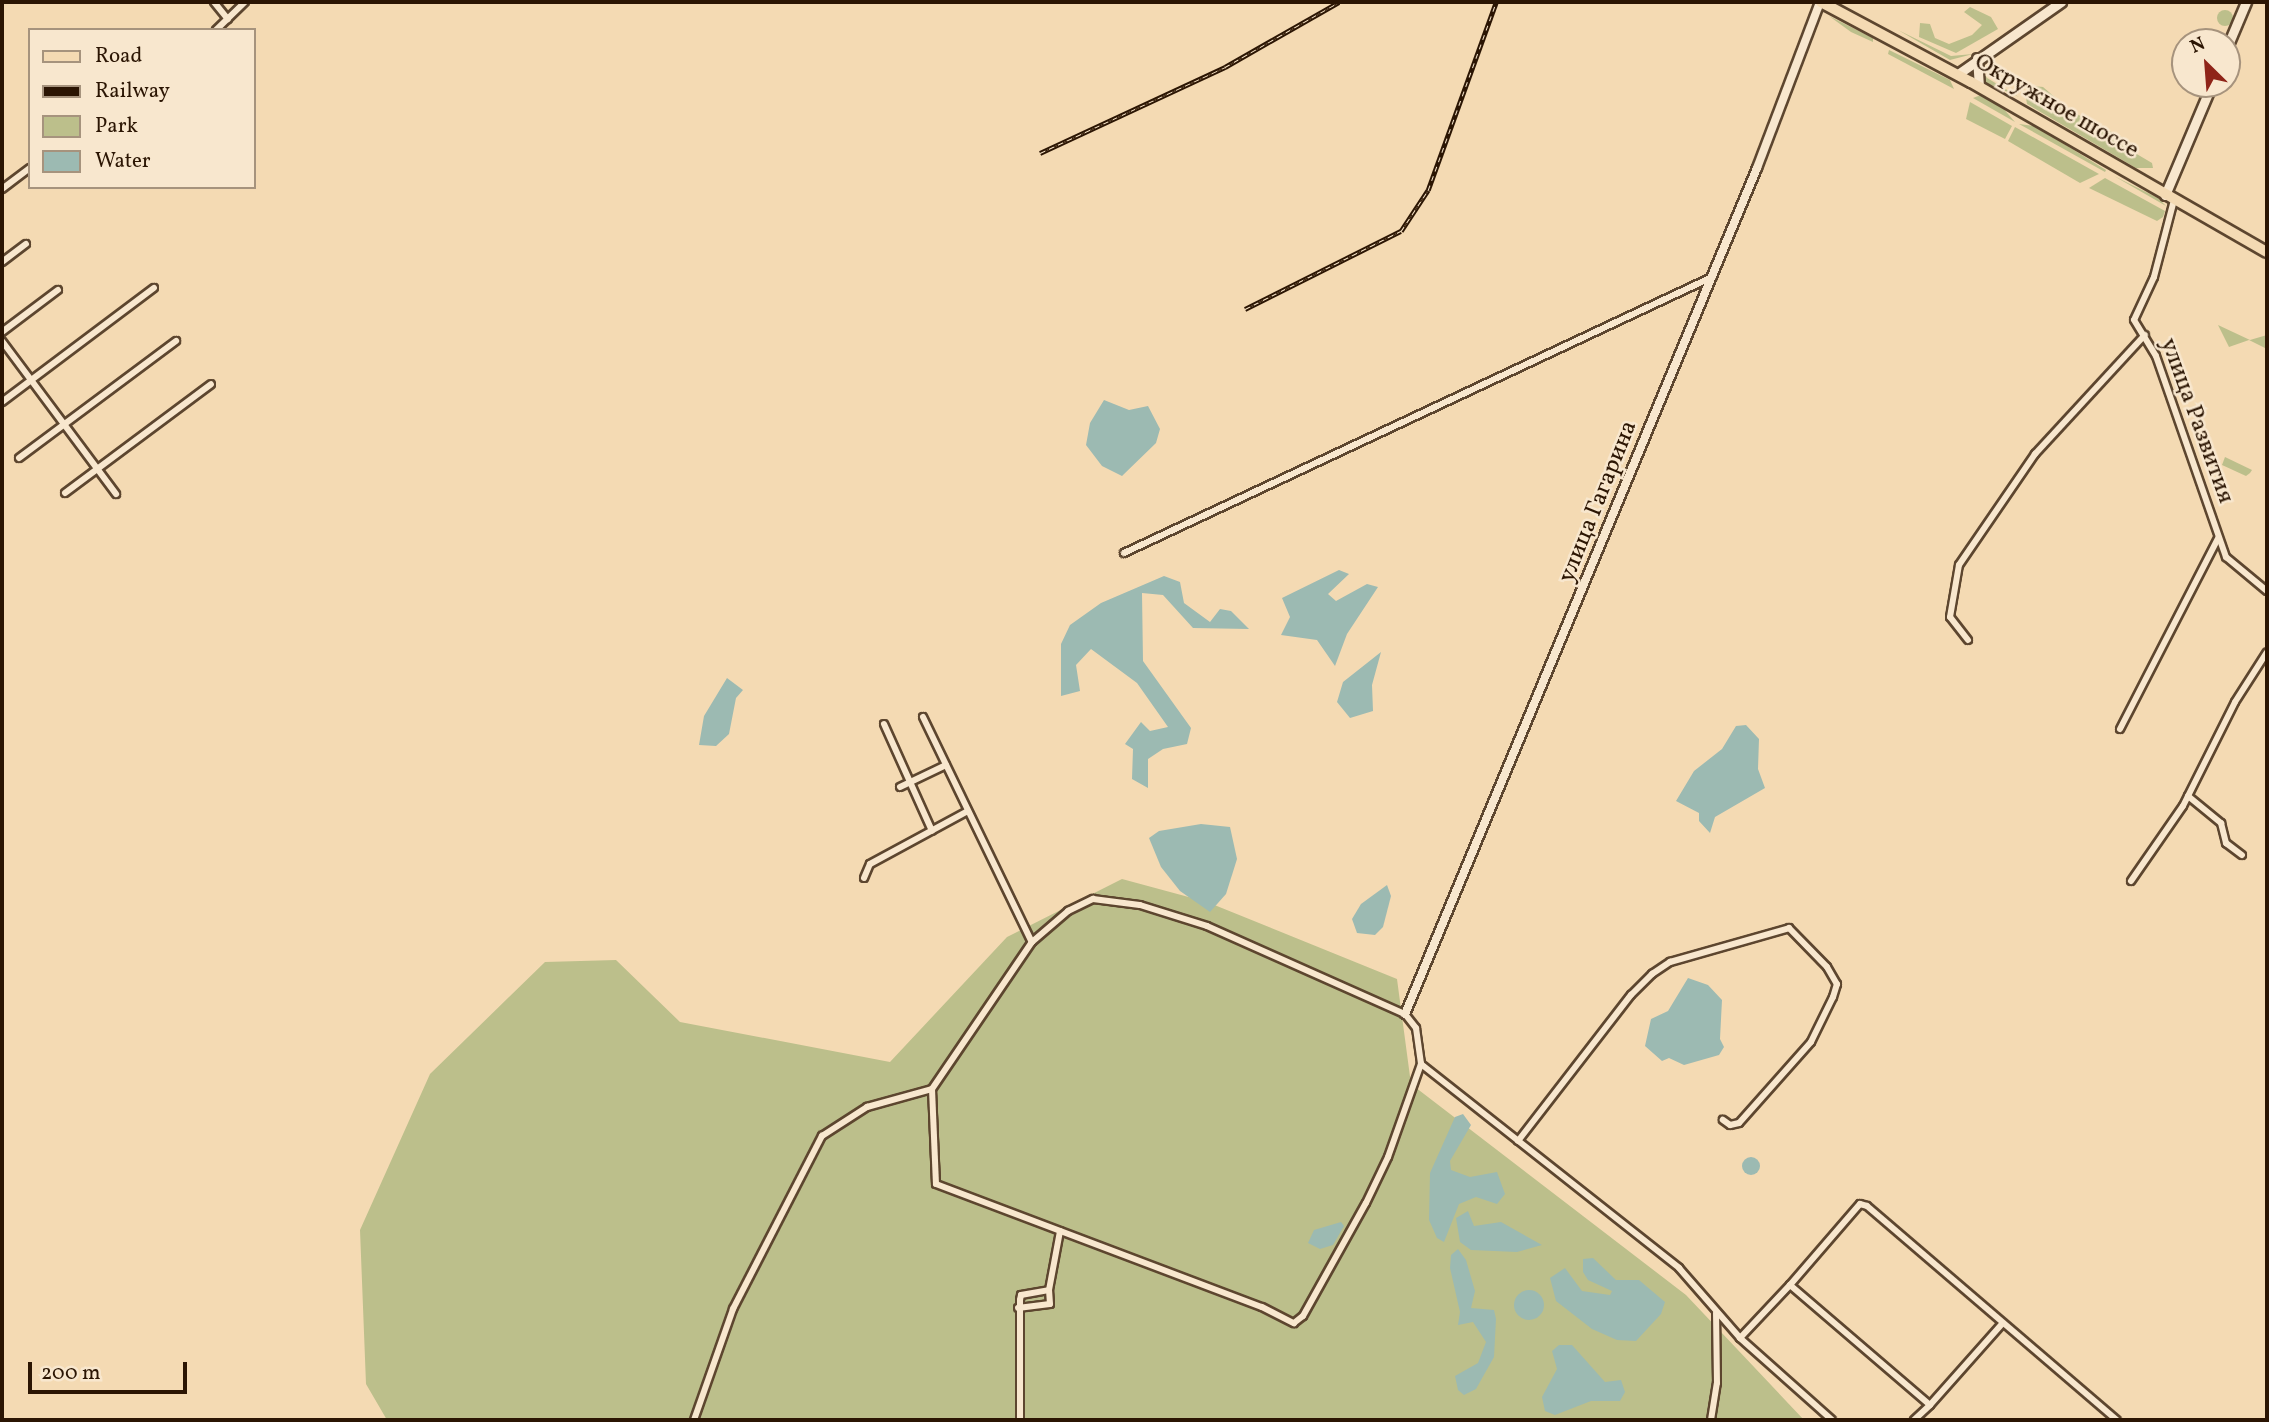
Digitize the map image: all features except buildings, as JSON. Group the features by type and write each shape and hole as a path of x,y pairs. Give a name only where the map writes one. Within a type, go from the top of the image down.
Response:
{"main road":[{"name":"Окружное шоссе","path":"1821,2 1958,74 2267,252"},
{"path":"1958,74 1977,58 2061,2"},
{"path":"2235,28 2246,2"},
{"path":"1977,58 1979,86"},
{"path":"2169,197 2207,98"}],"street":[{"path":"214,2 228,19"},
{"path":"218,28 245,2"},
{"name":"улица Гагарина","path":"1405,1014 1712,277 1821,2"},
{"path":"2,188 28,169"},
{"name":"улица Развития","path":"2169,197 2156,270 2134,320 2156,356 2218,538 2230,564 2267,591"},
{"path":"2,262 26,244"},
{"path":"1124,553 1712,277"},
{"path":"2,402 154,288"},
{"path":"2,332 58,290"},
{"path":"1968,640 1950,617 1959,565 2035,454 2145,335"},
{"path":"2,341 116,494"},
{"path":"19,458 176,341"},
{"path":"65,493 211,384"},
{"path":"2120,729 2218,538"},
{"path":"2131,881 2188,796 2235,702 2267,652"},
{"path":"923,717 1032,942"},
{"path":"884,724 932,831"},
{"path":"900,787 946,765"},
{"path":"2188,796 2221,823 2226,842 2242,855"},
{"path":"864,878 870,864 968,811"},
{"path":"1103,899 1140,905 1207,926 1405,1014 1416,1028 1421,1064 1388,1157 1366,1203 1303,1316 1294,1323 1262,1307 936,1184 932,1089 1032,942 1085,902 1103,899"},
{"path":"1518,1141 1631,995 1652,974 1670,962 1789,928 1827,967 1837,984 1833,997 1811,1042 1748,1113 1739,1123 1730,1125 1723,1120"},
{"path":"1421,1064 1679,1268 1740,1338 1832,1420"},
{"path":"694,1420 733,1309 822,1136 867,1107 932,1089"},
{"path":"1740,1338 1860,1205 2118,1420"},
{"path":"1018,1308 1050,1304 1049,1290 1060,1231"},
{"path":"1790,1285 1930,1405"},
{"path":"1020,1420 1018,1308 1021,1295 1049,1290"},
{"path":"1711,1420 1717,1382 1716,1313"},
{"path":"1914,1420 2002,1324"}],"green space":[{"path":"1970,7 1991,17 1998,29 1956,53 1919,37 1920,23 1930,24 1935,38 1949,44 1972,35 1982,25 1964,12"},
{"path":"2222,10 2228,10 2233,18 2231,24 2222,26 2217,21 2217,15"},
{"path":"1829,16 1873,38 1873,42 1851,32"},
{"path":"1898,30 1951,56 1973,54 1950,60"},
{"path":"1889,50 1950,80 1954,89 1888,54"},
{"path":"1979,65 1987,78 2019,97 1980,80"},
{"path":"2033,86 2043,87 2071,111 2129,141 2135,153 2152,163 2153,168 2136,168 2027,104 2025,92"},
{"path":"1981,95 2002,107 2015,122 1973,98"},
{"path":"1970,102 2012,126 2005,139 1966,119"},
{"path":"2019,124 2035,126 2106,170 2105,172"},
{"path":"2015,127 2099,174 2080,183 2008,141"},
{"path":"2114,176 2158,198 2166,206"},
{"path":"2105,178 2165,211 2163,217 2157,221 2089,188"},
{"path":"2218,325 2250,340 2267,335 2267,349 2249,340 2229,347"},
{"path":"2225,457 2252,470 2246,476 2222,465"},
{"path":"1122,879 1207,902 1397,979 1411,1084 1686,1295 1804,1420 387,1420 366,1384 360,1230 430,1074 545,962 616,960 680,1022 890,1062 1007,937"}],"water":[{"path":"1104,400 1129,410 1148,406 1160,429 1156,443 1122,476 1102,466 1086,445 1090,423"},
{"path":"1339,570 1349,574 1328,594 1336,601 1367,584 1378,587 1347,634 1335,666 1317,640 1281,635 1290,617 1282,598"},
{"path":"1164,576 1180,582 1184,603 1210,622 1220,609 1231,611 1249,629 1193,628 1163,595 1142,593 1143,661 1191,728 1187,744 1163,749 1148,759 1148,788 1132,779 1133,749 1125,744 1141,722 1150,731 1168,727 1137,683 1091,649 1076,665 1080,691 1061,696 1061,644 1070,625 1101,603"},
{"path":"1381,652 1372,685 1373,711 1350,718 1337,702 1343,682"},
{"path":"727,678 743,690 736,698 729,734 716,746 699,745 704,716"},
{"path":"1746,725 1759,739 1758,769 1765,788 1715,817 1710,833 1699,821 1699,813 1676,801 1694,771 1722,749 1736,726"},
{"path":"1201,824 1230,827 1237,859 1226,894 1210,912 1180,891 1161,867 1149,838 1159,831"},
{"path":"1387,885 1391,896 1383,927 1375,935 1357,933 1352,919 1361,904"},
{"path":"1688,978 1708,985 1722,1000 1720,1039 1724,1047 1719,1055 1684,1065 1669,1058 1662,1061 1645,1046 1651,1019 1668,1011"},
{"path":"1463,1114 1471,1125 1450,1161 1451,1170 1470,1177 1497,1172 1505,1194 1497,1204 1476,1197 1459,1204 1444,1242 1437,1238 1429,1220 1430,1173 1455,1117"},
{"path":"1747,1157 1755,1157 1760,1166 1758,1173 1747,1175 1742,1170 1742,1162"},
{"path":"1468,1211 1474,1226 1501,1222 1542,1245 1517,1252 1471,1250 1460,1242 1456,1218"},
{"path":"1341,1222 1344,1226 1333,1245 1320,1249 1308,1243 1314,1230"},
{"path":"1458,1249 1466,1260 1475,1291 1471,1308 1494,1310 1496,1319 1494,1357 1476,1389 1464,1395 1458,1390 1455,1376 1478,1363 1486,1342 1473,1322 1458,1325 1460,1312 1450,1268 1451,1255"},
{"path":"1593,1258 1616,1280 1639,1280 1665,1302 1661,1314 1636,1341 1617,1340 1592,1329 1556,1301 1550,1278 1565,1268 1582,1291 1610,1295 1612,1291 1588,1280 1583,1272 1583,1259"},
{"path":"1529,1290 1540,1294 1544,1305 1540,1316 1529,1320 1518,1316 1514,1305 1518,1294"},
{"path":"1559,1345 1572,1345 1605,1382 1621,1380 1625,1392 1620,1401 1591,1401 1555,1415 1545,1411 1542,1397 1557,1369 1552,1351"}],"railway":[{"path":"1040,153 1225,67 1339,2"},
{"path":"1245,309 1401,231 1428,190 1496,2"}]}
